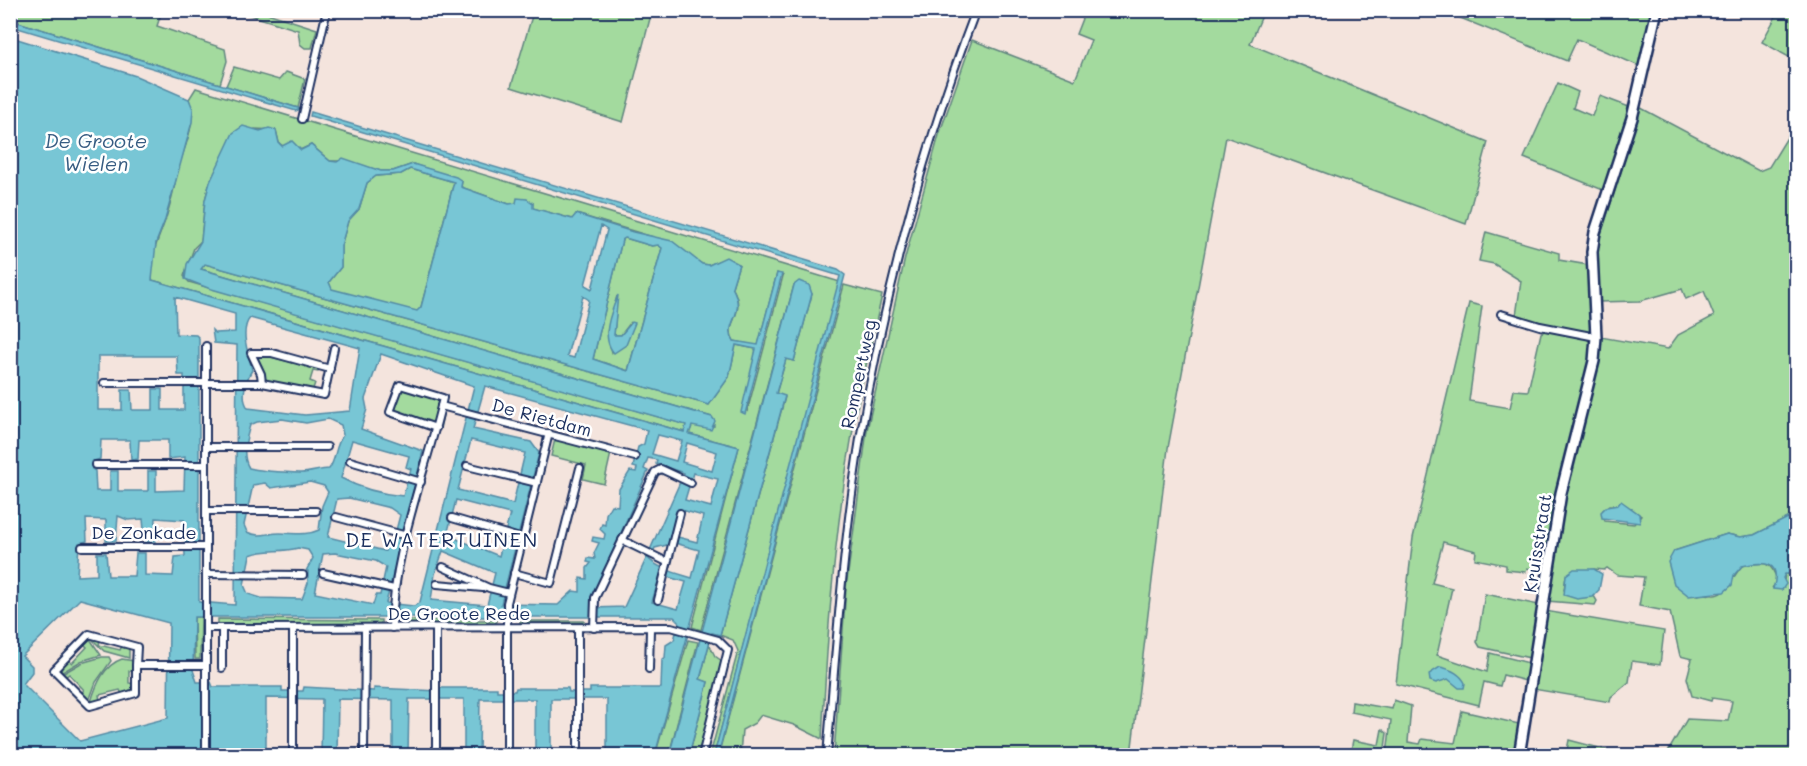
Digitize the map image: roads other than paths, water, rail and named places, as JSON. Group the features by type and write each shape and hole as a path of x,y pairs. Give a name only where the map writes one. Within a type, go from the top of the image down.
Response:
{"street":[{"path":"302,119 327,10"},
{"name":"Rompertweg","path":"827,756 845,551 861,439 904,234 943,105 976,10"},
{"name":"Kruisstraat","path":"1519,756 1561,494 1594,362 1596,337 1592,252 1595,232 1632,118 1657,10"},
{"path":"1501,314 1540,326 1596,337"},
{"name":"De Zonkade","path":"206,346 203,383 206,447 204,465 206,628 203,665 206,680 206,756"},
{"path":"104,383 262,383 324,395 334,348"},
{"path":"262,383 261,374 251,353 272,353 330,369"},
{"path":"392,628 393,588 419,481 435,428 443,398 400,385 390,412 435,428"},
{"name":"De Rietdam","path":"441,406 635,457"},
{"path":"507,756 507,593 549,433"},
{"path":"206,447 327,447"},
{"path":"350,461 419,481"},
{"path":"95,465 204,465"},
{"path":"467,466 535,482"},
{"path":"514,573 551,583 580,468"},
{"path":"594,628 594,603 655,468 691,483"},
{"path":"206,511 316,511"},
{"path":"658,600 680,513"},
{"path":"336,517 406,535"},
{"path":"452,518 521,539"},
{"path":"622,540 666,565"},
{"name":"De Zonkade","path":"82,547 204,547"},
{"path":"443,567 489,588 507,593"},
{"path":"322,573 393,588"},
{"path":"206,574 303,575"},
{"path":"437,584 489,588"},
{"name":"De Groote Rede","path":"206,628 436,628 508,624 578,628 673,628 711,638 724,644 729,654 702,756"},
{"path":"222,628 222,668"},
{"path":"293,628 293,756"},
{"path":"364,756 365,628"},
{"path":"436,628 436,756"},
{"path":"578,628 578,756"},
{"path":"650,628 650,669"},
{"path":"89,634 137,647 136,665 136,693 90,706 54,670 89,634"},
{"path":"136,665 203,665"}],"water":[{"path":"11,20 300,109 296,111 11,26"},
{"name":"De Groote Wielen","path":"11,37 136,76 189,99 193,109 192,122 165,220 156,243 152,280 684,432 686,425 208,288 185,279 187,264 201,241 205,200 210,182 233,133 243,126 260,131 269,128 276,130 282,146 292,141 301,150 311,145 330,161 337,162 343,158 381,171 393,171 413,164 456,177 462,181 461,187 509,204 516,203 517,198 527,199 533,203 533,208 572,219 576,214 633,232 672,241 702,264 709,265 726,257 739,264 732,287 737,305 731,329 734,341 758,345 777,273 782,274 745,414 741,412 756,349 736,345 729,377 709,405 205,264 201,269 712,417 715,421 711,430 692,426 689,434 739,447 655,755 607,755 607,699 551,699 551,755 535,756 535,699 480,699 479,755 464,756 464,699 409,699 408,755 393,756 393,700 338,699 337,755 321,755 322,699 266,698 266,755 11,756","holes":["410,169 454,182 421,307 417,311 332,289 329,282 341,267 341,246 348,221 359,209 367,183 376,176 401,174","601,226 607,230 592,289 585,285","625,238 652,246 658,245 662,248 628,371 593,359 622,240","583,296 589,300 574,358 567,356","175,297 235,314 235,332 215,333 212,330 214,343 237,345 235,605 199,602 199,338 196,335 176,334","250,318 360,348 350,411 305,415 248,408 244,394 252,370 245,330","381,354 474,386 420,602 414,606 386,603 423,451 361,429 367,409 365,399","98,356 177,356 178,375 184,375 184,410 162,410 162,389 153,389 153,410 132,410 131,390 122,390 122,410 98,410","485,386 647,430 644,444 638,447 633,467 637,468 636,472 630,471 619,489 618,506 611,505 606,514 605,525 602,524 600,529 605,534 604,539 593,537 592,541 599,543 594,553 595,559 588,558 587,562 591,563 587,568 587,579 580,578 580,592 573,591 558,605 501,604 539,453 531,442 473,429","282,419 306,423 328,419 341,425 343,435 329,469 301,473 249,468 245,458 250,425 257,422","658,435 682,441 676,461 652,454","101,440 130,440 131,460 138,459 139,440 168,440 168,459 185,457 184,490 156,491 156,471 148,471 148,491 118,491 118,471 110,471 110,491 96,491 95,471 92,469 91,462 100,459","352,440 409,456 406,467 411,469 403,496 364,488 341,478","471,440 525,453 513,504 458,490","687,443 717,452 712,471 682,462","648,458 657,460 656,464 684,473 650,550 653,552 655,548 675,543 699,550 692,578 661,567 647,557 624,607 592,608 592,599 648,471 644,469","693,473 718,479 711,507 685,500","310,482 324,486 328,492 322,506 319,530 314,532 259,535 247,532 244,525 253,485 265,483 271,488","349,498 390,508 400,515 393,542 388,541 385,551 328,537 337,499","456,500 510,514 499,556 447,535","678,509 703,516 697,542 670,535","118,516 128,520 143,519 145,541 155,541 156,518 184,520 185,556 175,557 173,576 145,575 145,553 136,553 134,576 108,576 106,553 97,553 97,575 77,576 79,543 87,541 86,519 106,520 106,541 116,541","298,548 308,550 313,558 306,571 308,571 308,583 302,599 261,598 248,594 244,585 250,555","443,551 495,573 487,605 431,600 435,574","335,553 376,561 386,567 380,595 376,595 373,605 315,593 323,554","660,575 686,582 678,609 652,602","80,599 169,623 168,718 80,741 23,684 32,672 32,666 22,656","194,617 674,617 679,622 674,640 666,645 665,658 662,659 661,688 590,688 590,692 569,692 568,688 516,688 515,691 497,691 497,688 440,688 440,691 374,688 374,691 304,687 303,691 282,691 282,687 213,687 211,682 197,682 193,670"]},
{"path":"311,112 838,270 845,275 718,755 714,755 840,276 310,116"},
{"path":"799,281 809,285 812,294 794,361 786,359 776,393 785,396 720,635 712,633 700,679 708,682 689,755 669,756 794,285"},
{"path":"618,295 614,335 621,335 632,322 635,323 626,345 614,353 607,333"},
{"path":"1621,501 1639,514 1640,523 1602,518 1601,512 1606,507 1618,505"},
{"path":"1796,514 1796,574 1785,574 1783,578 1786,584 1782,590 1773,589 1775,573 1770,565 1764,564 1742,566 1734,575 1732,585 1724,592 1689,596 1674,584 1668,562 1674,551 1727,534 1740,537 1754,535"},
{"path":"1574,569 1594,569 1602,574 1599,590 1592,597 1577,599 1564,595 1566,575"},
{"path":"1440,667 1458,674 1465,683 1464,688 1459,688 1448,679 1436,683 1430,681 1429,674"}],"district":[{"name":"DE WATERTUINEN","path":"442,539"}]}
